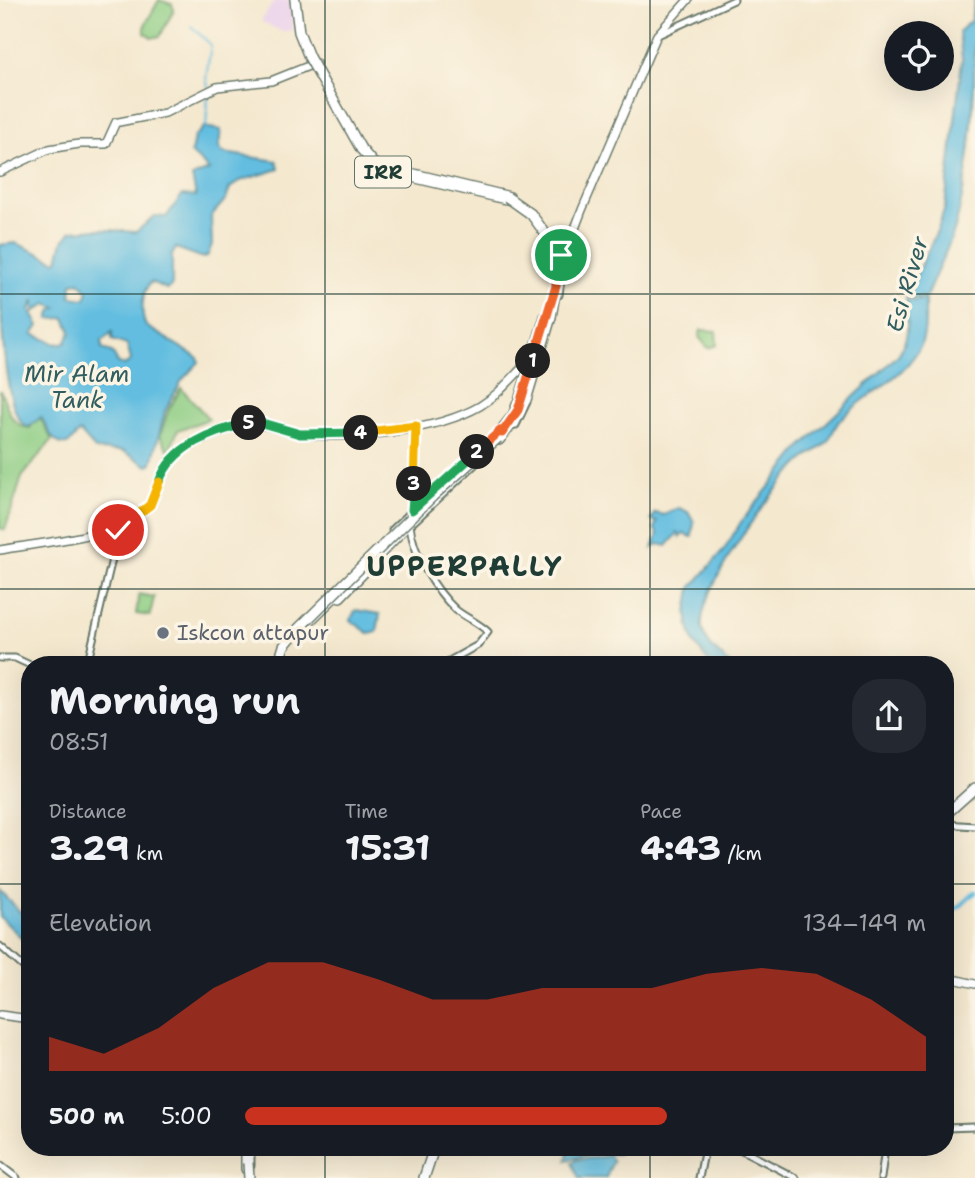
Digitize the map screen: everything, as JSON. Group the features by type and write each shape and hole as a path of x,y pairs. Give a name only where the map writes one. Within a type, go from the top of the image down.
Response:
{"highway":[{"path":"296,0 306,47 371,159 391,171 484,190 519,203 555,247 560,263 559,283 523,403 510,428 299,630"},
{"path":"501,433 517,420 559,283"},
{"path":"299,630 367,567"},
{"path":"282,656 285,647 299,630 341,586 367,567"},
{"path":"954,808 975,789"},
{"path":"247,1178 248,1156"},
{"path":"425,1178 432,1156"}],"main road":[{"name":"IRR","path":"296,0 304,39 314,64 348,132 364,157 378,169 482,192 509,201 530,219 560,254"},
{"path":"367,567 440,491 501,433 522,399 556,286 560,254 658,35 687,0"},
{"name":"IRR","path":"314,64 353,130 377,162 388,168 486,188 514,198 524,205 554,241 560,254"},
{"path":"0,173 58,148 79,144 106,144 118,121 169,111 217,87 271,81 314,64"},
{"path":"299,630 367,567 412,513 461,476 501,433 523,403 563,269 560,254"},
{"path":"0,550 48,544 135,519 150,505 160,478 174,456 198,440 256,422 300,434 318,435 380,432 416,426 481,405 531,359"},
{"path":"954,978 975,982"},
{"path":"0,1015 21,1017"},
{"path":"247,1178 248,1156"}],"street":[{"path":"658,35 732,0"},
{"path":"458,656 478,645 488,632 458,611 440,592 412,536 410,524 520,419 551,322 559,283"},
{"path":"501,433 515,407 531,359"},
{"path":"412,513 416,426"},
{"path":"412,513 485,447"},
{"path":"89,656 120,525"},
{"path":"278,656 279,647 287,636 334,597 382,549"},
{"path":"0,658 15,658 21,661"},
{"path":"954,825 975,826"},
{"path":"0,946 21,965"},
{"path":"954,1128 975,1127"},
{"path":"699,1178 703,1156"},
{"path":"753,1156 796,1178"},
{"path":"881,1178 884,1156"},
{"path":"0,1166 16,1178"}],"shaded area":[{"path":"275,0 291,0 293,30 283,32 261,21"}],"green space":[{"path":"159,0 172,4 174,10 160,36 151,38 145,33 145,25"},
{"path":"701,330 716,331 717,345 708,348 699,337"},
{"path":"181,388 209,419 178,430 171,446 171,454 160,436 168,411"},
{"path":"0,390 13,419 30,428 36,419 41,419 52,440 22,477 5,530 0,528"},
{"path":"139,594 154,597 150,616 136,614"}],"water":[{"path":"975,0 972,115 962,200 952,237 926,297 906,298 937,231 945,207 962,59 959,32 971,20"},
{"name":"Mir Alam Tank","path":"204,127 221,130 219,148 224,153 277,161 279,169 240,181 230,188 226,199 211,216 212,244 208,255 203,258 176,248 172,255 172,285 167,289 151,282 148,286 143,309 146,326 198,358 199,362 182,380 165,411 152,463 148,466 123,451 96,450 80,432 69,443 62,444 51,435 41,417 29,427 19,419 12,401 4,347 0,245 16,243 55,261 58,260 63,241 72,231 97,229 136,232 155,216 166,217 182,195 196,196 192,177 209,170 191,153 194,137","holes":["79,282 88,291 85,299 71,297 72,283","34,300 34,312 46,304 57,308 52,310 49,319 65,318 71,332 65,343 56,344 33,334 39,326 30,310","112,332 112,340 127,345 131,360 125,365 118,363 112,352 102,349 102,341"]},
{"path":"925,300 925,327 917,352 891,380 850,410 825,444 793,470 741,537 712,588 704,610 703,633 721,656 704,656 694,643 689,627 687,613 691,588 724,550 741,522 801,447 898,355 906,336 906,301"},
{"path":"679,508 688,512 694,522 692,537 683,534 680,537 678,533 667,546 658,544 653,548 658,534 654,528 657,522 651,520 655,513 664,515"},
{"path":"356,610 380,614 377,632 370,634 350,620"},
{"path":"0,891 21,913 21,937 0,917"},
{"path":"609,1156 613,1161 606,1178 579,1178 572,1163 576,1160"}],"waterway":[{"path":"191,26 211,45 206,78 208,87"},
{"path":"206,128 208,95"},
{"path":"954,909 975,892"}],"place":[{"name":"Iskcon attapur","path":"163,633"}],"district":[{"name":"UPPERPALLY","path":"465,566"}],"route":[{"path":"118,530 120,525 135,519 150,505 163,472 174,456 184,448 239,425 256,422 300,434 318,435 393,431 416,426 412,510 500,431 502,433 512,420 522,399 556,286 556,259 562,257 561,255"}],"water label":[{"name":"Esi River","path":"907,284"}]}
